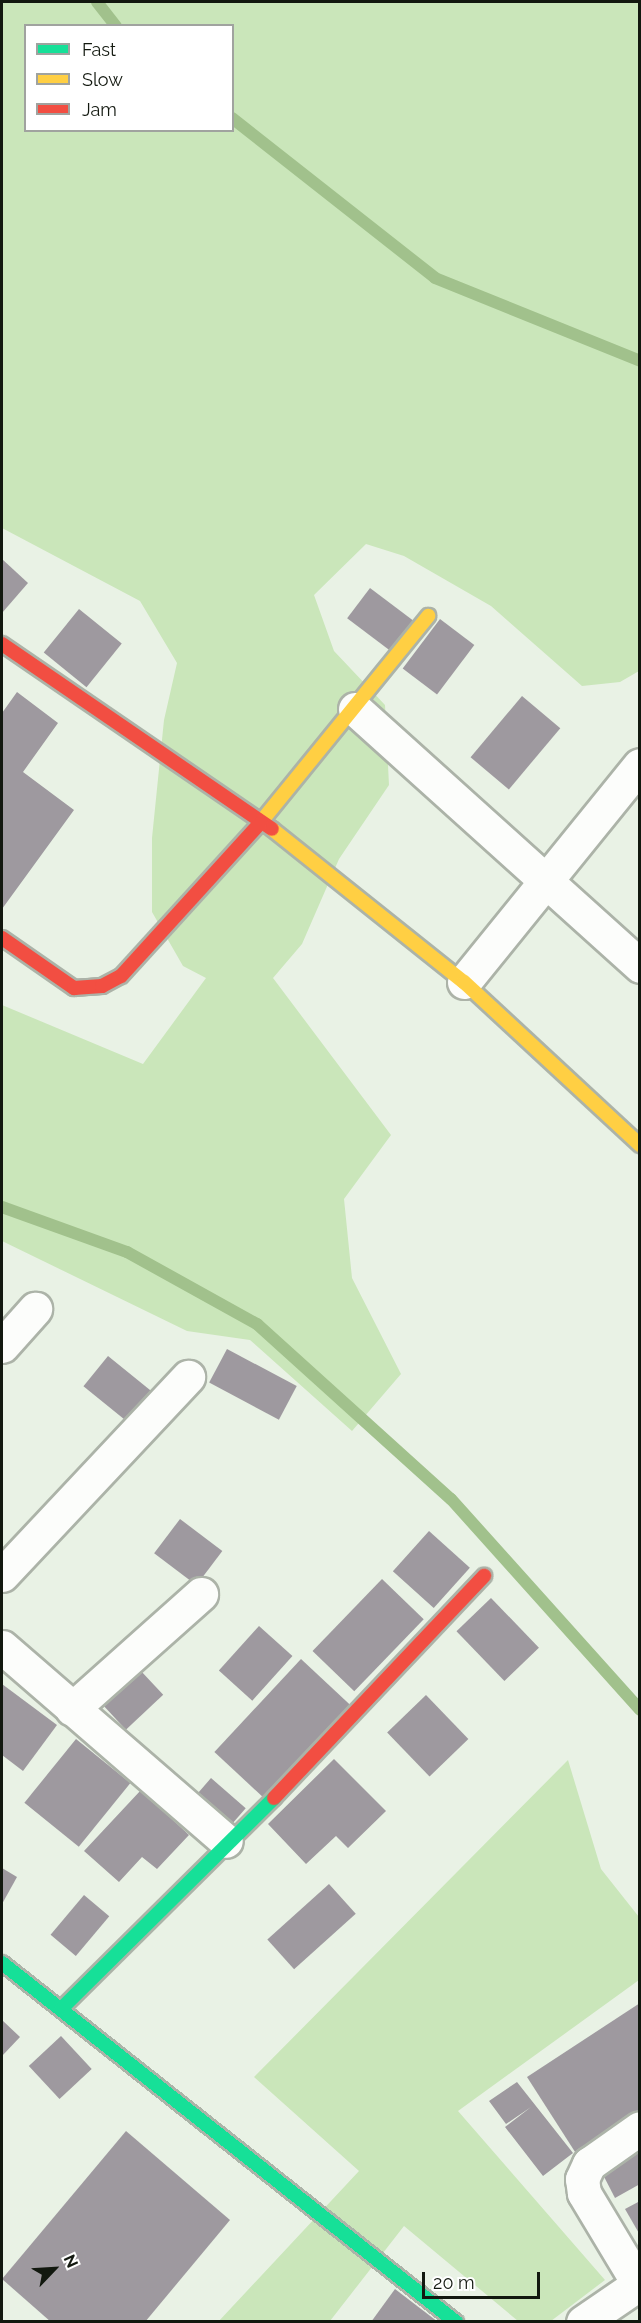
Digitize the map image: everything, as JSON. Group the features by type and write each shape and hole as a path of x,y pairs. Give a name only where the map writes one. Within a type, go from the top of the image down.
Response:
{"street":[{"path":"2,938 74,988 102,986 121,976 262,821 355,710 428,616"},
{"path":"2,644 262,821 464,982 639,1145"},
{"path":"355,710 547,878 639,966"},
{"path":"464,982 639,765"},
{"path":"2,1346 34,1309"},
{"path":"2,1575 188,1377"},
{"path":"61,2009 226,1841 316,1756 484,1576"},
{"path":"72,1709 201,1594"},
{"path":"2,1647 226,1841"},
{"path":"2,1963 455,2321"},
{"path":"584,2322 639,2283 584,2193 582,2179 589,2164 639,2128"}],"green space":[{"path":"2,2 639,2 639,671 620,682 582,686 491,606 404,556 366,544 314,595 334,651 385,705 389,785 339,859 302,944 273,978 391,1135 344,1199 352,1278 401,1374 352,1431 250,1340 187,1331 2,1241 2,1005 143,1064 206,978 183,966 152,912 152,838 164,720 177,663 140,601 2,528"},
{"path":"568,1760 601,1869 639,1917 639,1980 458,2111 605,2280 551,2321 518,2321 404,2226 330,2321 218,2322 359,2171 254,2077"}],"building":[{"path":"2,559 28,583 2,613"},
{"path":"370,588 413,620 390,651 347,618"},
{"path":"79,609 122,644 87,687 44,653"},
{"path":"440,619 474,645 437,694 403,669"},
{"path":"17,692 58,723 23,772 74,810 2,909 2,713"},
{"path":"522,696 560,728 509,789 471,757"},
{"path":"227,1349 297,1386 279,1420 209,1383"},
{"path":"108,1356 153,1393 129,1423 83,1386"},
{"path":"180,1519 222,1551 196,1585 154,1553"},
{"path":"429,1531 470,1568 434,1608 393,1571"},
{"path":"382,1579 424,1619 354,1691 313,1651"},
{"path":"491,1598 539,1648 504,1681 456,1631"},
{"path":"259,1626 292,1656 252,1701 219,1671"},
{"path":"301,1659 350,1705 263,1798 214,1752"},
{"path":"140,1670 163,1695 126,1730 103,1705"},
{"path":"2,1684 57,1725 23,1771 2,1755"},
{"path":"426,1695 468,1739 430,1776 387,1733"},
{"path":"76,1739 130,1783 79,1847 24,1803"},
{"path":"334,1759 386,1811 348,1848 336,1836 306,1864 268,1824"},
{"path":"211,1778 246,1808 228,1829 193,1798"},
{"path":"141,1790 189,1835 157,1869 142,1857 119,1882 84,1851"},
{"path":"2,1868 17,1877 2,1904"},
{"path":"329,1884 356,1914 294,1969 267,1940"},
{"path":"84,1895 109,1916 76,1956 51,1935"},
{"path":"640,2003 640,2114 577,2155 527,2077"},
{"path":"2,2020 20,2037 2,2056"},
{"path":"61,2036 92,2069 60,2099 29,2066"},
{"path":"517,2082 573,2153 543,2176 505,2127 531,2107 506,2124 489,2101"},
{"path":"126,2131 230,2220 145,2322 51,2322 2,2279"},
{"path":"640,2148 640,2184 615,2198 600,2169"},
{"path":"640,2201 640,2235 625,2209"},
{"path":"395,2289 438,2322 371,2322"}],"waterway":[{"path":"97,2 114,24"},
{"path":"234,120 435,278 640,361"},
{"path":"2,1207 127,1252 257,1324 451,1499 640,1710"}],"traffic: fast":[{"path":"61,2009 274,1798"},
{"path":"2,1963 456,2322"}],"traffic: slow":[{"path":"260,823 428,616"},
{"path":"272,829 464,982 640,1145"}],"traffic: jam":[{"path":"2,644 272,829"},
{"path":"2,938 74,988 102,986 121,976 260,823"},
{"path":"274,1798 484,1576"}]}
